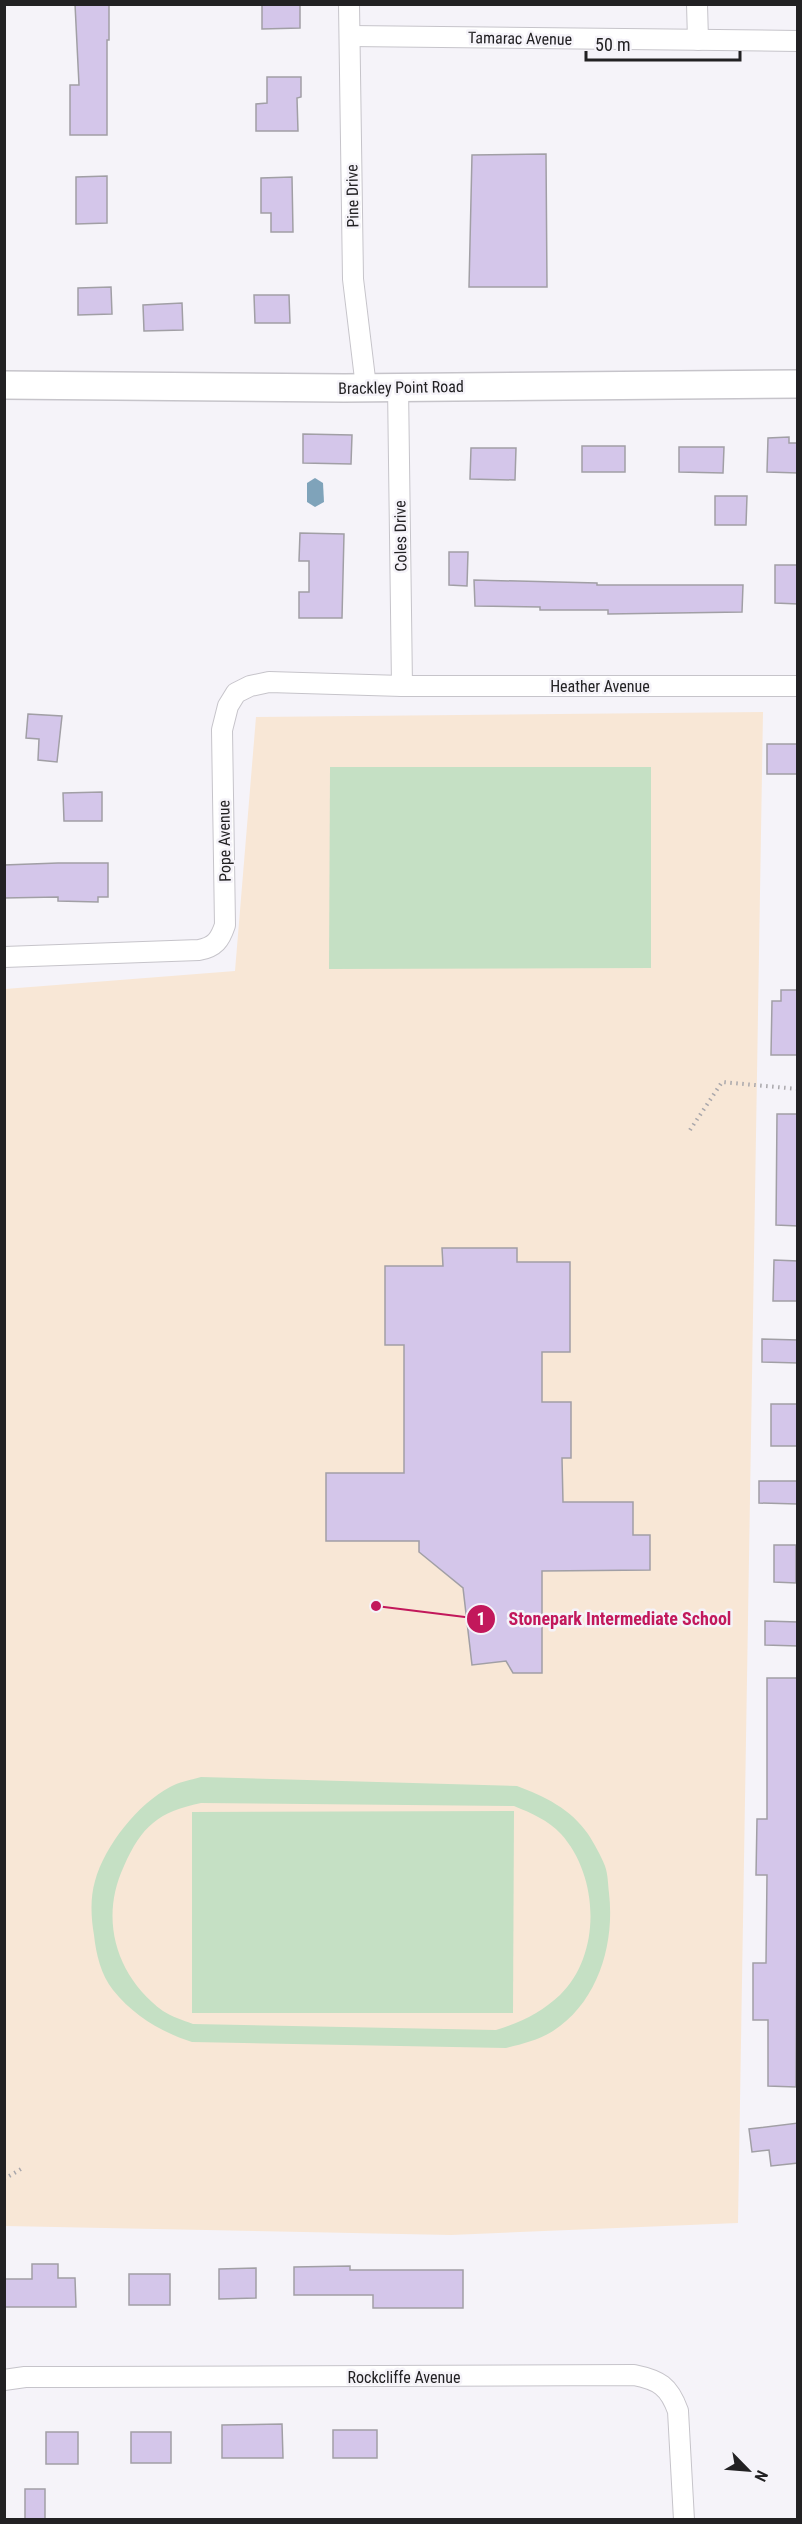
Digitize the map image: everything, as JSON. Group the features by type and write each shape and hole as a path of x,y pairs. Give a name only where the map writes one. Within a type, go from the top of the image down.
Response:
{"main road":[{"name":"Brackley Point Road","path":"4,385 366,387 798,384"}],"street":[{"name":"Pine Drive","path":"349,4 353,279 366,387"},
{"path":"697,4 698,40"},
{"name":"Tamarac Avenue","path":"350,36 798,41"},
{"name":"Coles Drive","path":"398,386 402,686"},
{"name":"Pope Avenue","path":"4,957 199,950 212,947 220,939 225,926 222,730 228,706 236,693 250,686 269,682 402,686"},
{"name":"Heather Avenue","path":"402,686 798,686"},
{"name":"Rockcliffe Avenue","path":"4,2380 26,2377 634,2375 649,2378 663,2385 672,2395 678,2411 684,2520"}],"path":[{"path":"690,1130 722,1082 798,1089"},
{"path":"4,2180 21,2169"}],"shaded area":[{"path":"763,712 738,2223 451,2235 5,2226 5,989 235,971 256,717"}],"green space":[{"path":"330,767 651,767 651,968 329,969"},
{"path":"201,1777 517,1786 547,1799 565,1810 581,1825 595,1845 606,1869 610,1912 609,1932 606,1951 592,1988 569,2019 553,2031 506,2048 192,2042 159,2028 130,2008 105,1978 95,1942 92,1894 106,1854 135,1815 158,1794 170,1787","holes":["201,1803 514,1806 551,1825 574,1851 583,1871 590,1915 589,1937 574,1978 553,2001 538,2012 514,2024 496,2030 193,2024 163,2011 147,1997 123,1964 116,1945 113,1926 113,1906 117,1886 131,1852 145,1831 162,1816 173,1811"]},
{"path":"514,1811 513,2013 192,2013 192,1812"}],"water":[{"path":"315,478 323,483 324,502 315,507 307,502 307,483"}],"building":[{"path":"75,4 109,4 107,135 70,135 70,85 79,85"},
{"path":"262,4 300,4 300,28 262,29"},
{"path":"267,77 301,77 301,97 297,98 298,131 256,131 256,104 267,103"},
{"path":"546,154 547,287 469,287 472,155"},
{"path":"107,176 107,223 76,224 76,177"},
{"path":"292,177 293,232 271,232 271,213 261,213 261,178"},
{"path":"111,287 112,314 78,315 78,288"},
{"path":"254,295 289,295 290,323 255,323"},
{"path":"182,303 183,330 144,331 143,305"},
{"path":"303,434 352,435 351,464 303,463"},
{"path":"789,437 789,443 798,443 798,473 767,472 768,438"},
{"path":"582,446 625,446 625,472 582,472"},
{"path":"679,447 724,447 723,473 679,472"},
{"path":"471,448 516,448 515,480 470,479"},
{"path":"715,496 747,496 746,525 715,525"},
{"path":"300,533 344,534 342,618 299,618 299,592 309,592 309,561 299,561"},
{"path":"449,552 468,552 467,586 449,585"},
{"path":"775,565 798,565 798,604 775,603"},
{"path":"474,580 597,583 597,585 743,585 742,612 608,614 608,610 540,610 540,607 475,606"},
{"path":"28,714 62,716 57,762 38,760 39,739 26,738"},
{"path":"767,744 798,744 798,774 767,774"},
{"path":"102,792 102,821 64,821 63,793"},
{"path":"108,863 108,897 98,897 98,902 58,901 58,897 4,898 4,865"},
{"path":"781,990 798,990 798,1055 771,1055 772,1001 781,1001"},
{"path":"777,1114 798,1114 798,1226 776,1225"},
{"path":"442,1248 517,1248 517,1262 570,1262 570,1352 542,1352 542,1402 571,1402 571,1458 562,1458 563,1502 633,1502 633,1535 650,1535 650,1570 542,1571 542,1673 513,1673 506,1661 472,1665 463,1588 419,1552 419,1541 326,1541 326,1473 404,1473 404,1345 385,1345 385,1266 443,1266"},
{"path":"774,1260 798,1261 798,1301 773,1301"},
{"path":"762,1339 798,1340 798,1363 762,1362"},
{"path":"771,1404 798,1404 798,1446 771,1446"},
{"path":"759,1481 797,1481 797,1504 759,1503"},
{"path":"774,1545 796,1545 796,1583 774,1582"},
{"path":"765,1621 798,1622 798,1646 765,1645"},
{"path":"767,1678 798,1678 796,2087 768,2086 768,2020 753,2020 753,1963 766,1963 767,1875 756,1875 757,1819 767,1819"},
{"path":"798,2123 798,2163 771,2166 769,2150 752,2152 749,2129"},
{"path":"32,2264 58,2264 58,2278 75,2278 76,2307 4,2307 4,2279 32,2279"},
{"path":"350,2266 350,2270 463,2270 463,2308 373,2308 373,2295 294,2295 294,2267"},
{"path":"256,2268 256,2298 219,2299 219,2269"},
{"path":"129,2274 170,2274 170,2305 129,2305"},
{"path":"282,2424 283,2458 222,2458 222,2425"},
{"path":"333,2430 377,2430 377,2458 333,2458"},
{"path":"46,2432 78,2432 78,2464 46,2464"},
{"path":"131,2432 171,2432 171,2463 131,2463"},
{"path":"25,2489 45,2489 45,2520 25,2520"}],"place":[{"name":"Stonepark Intermediate School","path":"376,1606"}]}
